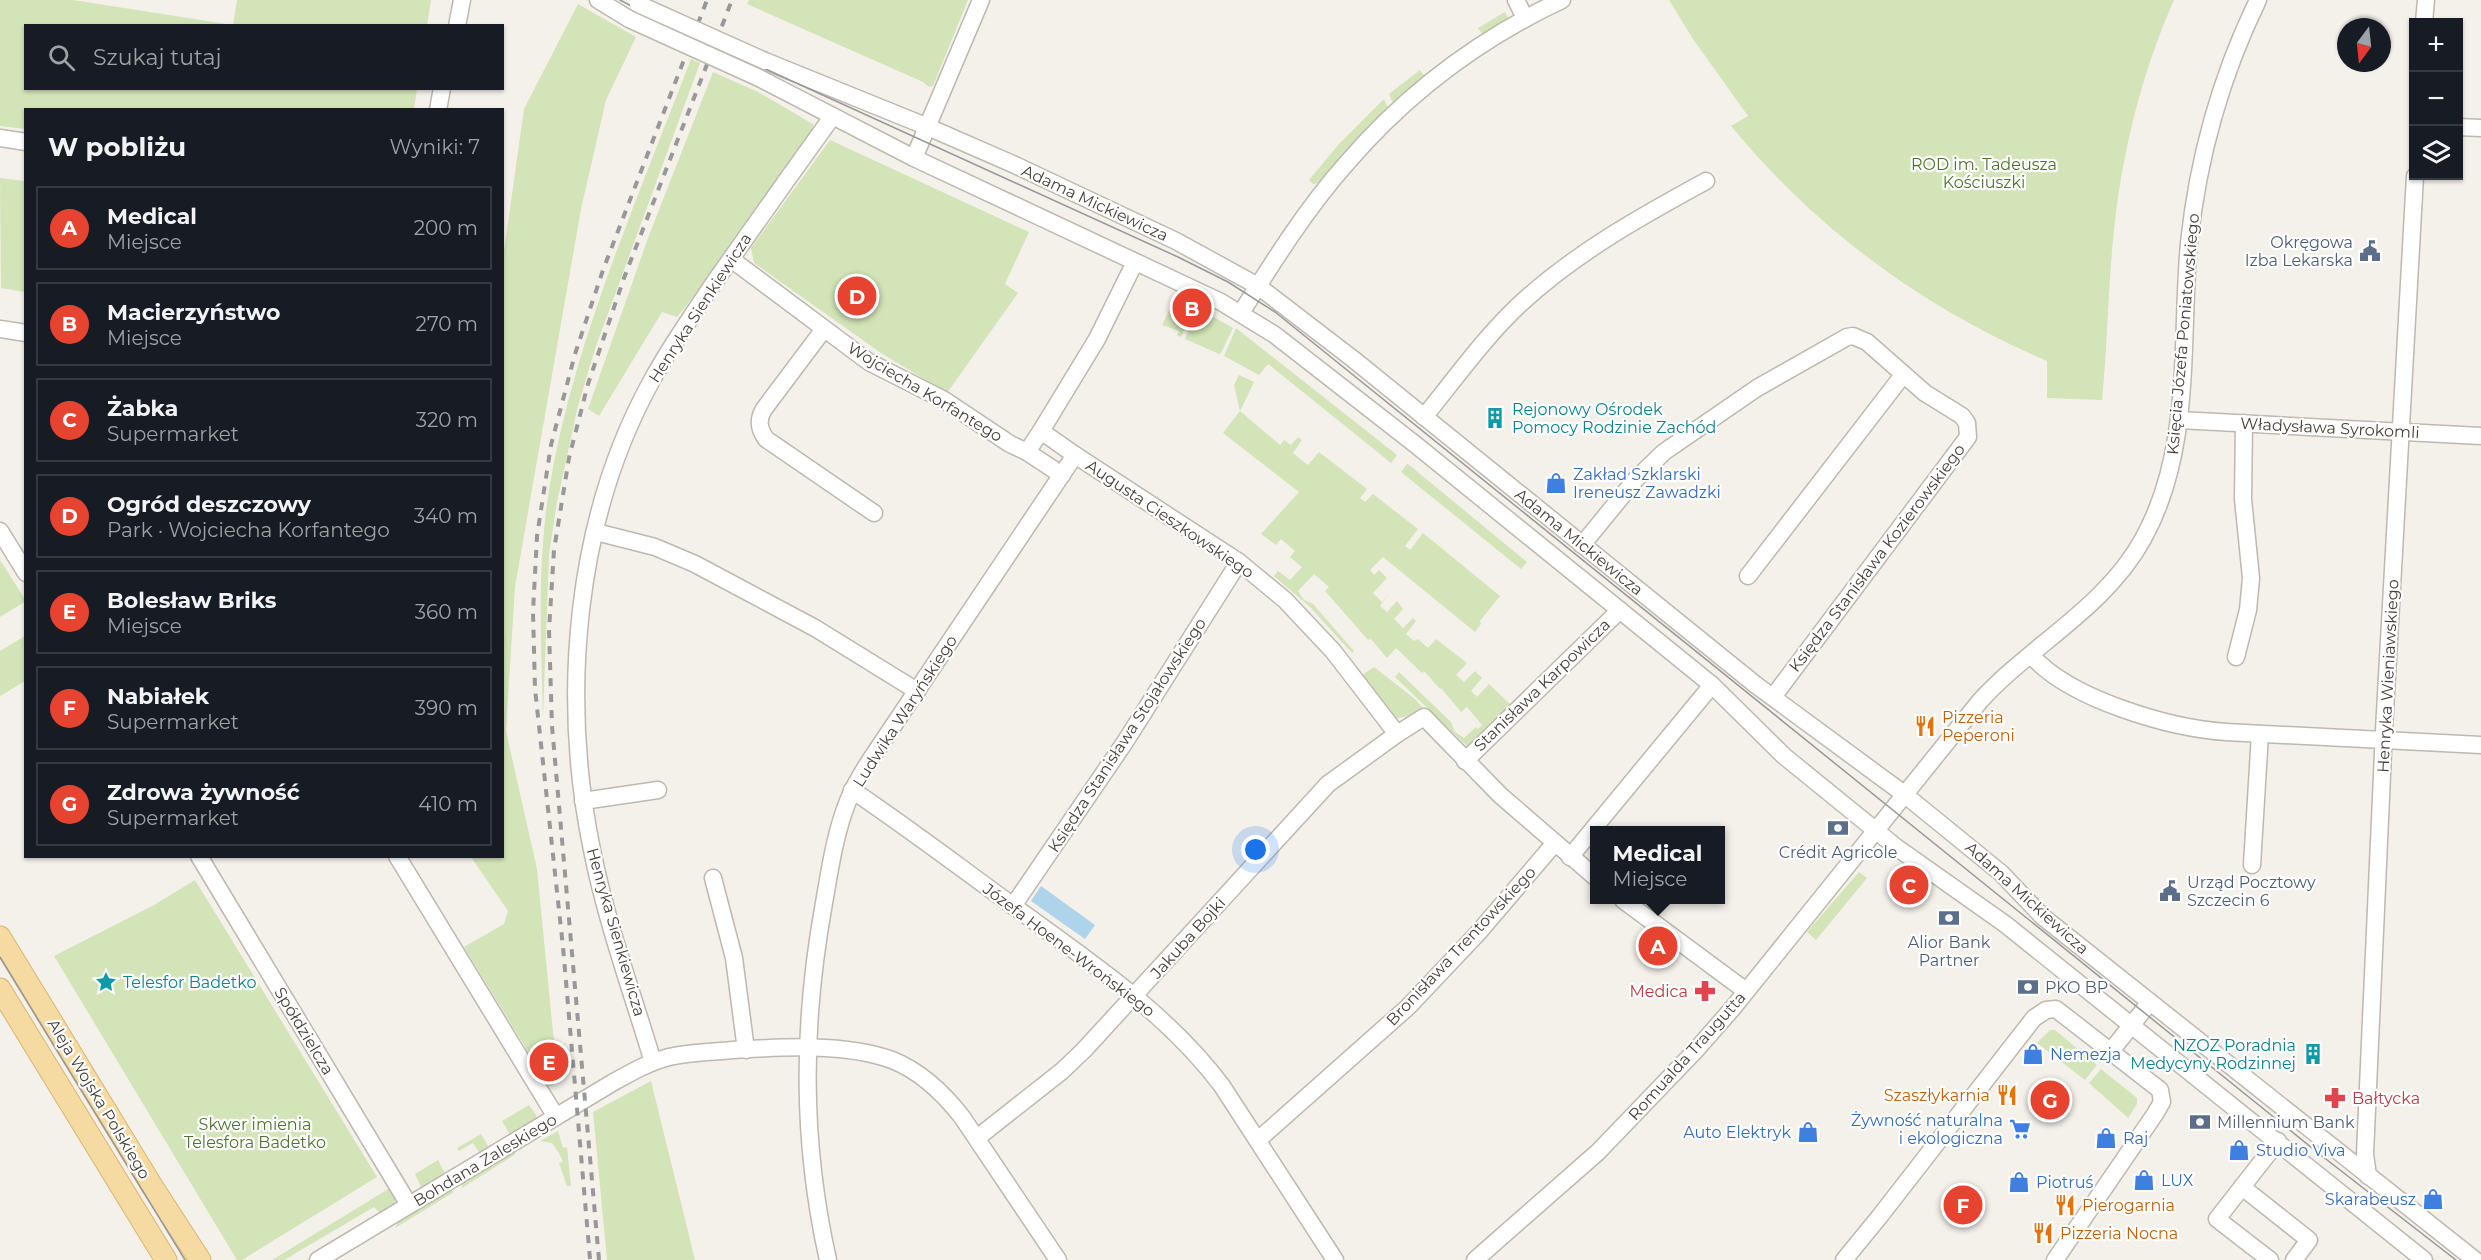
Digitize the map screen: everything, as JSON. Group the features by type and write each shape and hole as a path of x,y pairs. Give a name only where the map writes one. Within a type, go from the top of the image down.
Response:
{"main road":[{"name":"Aleja Wojska Polskiego","path":"0,936 152,1186 200,1260"},
{"name":"Aleja Wojska Polskiego","path":"0,988 166,1260"}],"street":[{"path":"457,24 462,0"},
{"name":"Adama Mickiewicza","path":"598,0 632,8 928,127 1172,239 1258,286 1773,697 1904,794 2001,873 2043,917 2475,1260"},
{"path":"914,158 981,0"},
{"path":"1516,0 1525,18"},
{"path":"1241,313 1329,184 1377,130 1455,62 1525,18 1562,0"},
{"name":"Księcia Józefa Poniatowskiego","path":"1904,794 1984,697 2098,597 2135,552 2151,523 2165,489 2179,420 2189,243 2201,162 2229,67 2258,0"},
{"path":"2424,18 2426,0"},
{"name":"Adama Mickiewicza","path":"632,8 832,117 1241,313 1310,362 1712,685 1778,750 1875,830 2005,924 2424,1260"},
{"path":"438,108 442,90"},
{"name":"Henryka Sienkiewicza","path":"653,1062 598,878 583,801 577,741 577,644 580,610 596,532 614,467 639,404 669,349 832,117"},
{"path":"2463,127 2481,128"},
{"path":"0,138 24,142"},
{"name":"Henryka Wieniawskiego","path":"2368,1176 2365,1154 2384,741 2403,431 2415,180"},
{"path":"1424,417 1505,319 1566,265 1614,232 1706,181"},
{"name":"Wojciecha Korfantego","path":"731,259 869,362 944,400 1010,444 1027,452"},
{"path":"1062,475 1027,452 1097,339 1135,262"},
{"path":"0,329 24,333"},
{"path":"824,329 760,414 759,426 766,439 874,513"},
{"name":"Księdza Stanisława Kozierowskiego","path":"1582,545 1636,479 1664,452 1748,394 1839,340 1853,336 1860,338 1935,400 1962,416 1967,423 1968,436 1773,697"},
{"path":"1748,576 1903,375"},
{"name":"Władysława Syrokomli","path":"2179,420 2481,436"},
{"path":"2236,657 2248,610 2251,578 2243,499 2244,423"},
{"path":"1041,431 1075,455"},
{"name":"Ludwika Waryńskiego","path":"828,1260 817,1207 807,1099 806,1047 816,947 842,817 852,790 1075,455"},
{"name":"Augusta Cieszkowskiego","path":"1075,455 1239,562 1293,608 1317,633 1396,734"},
{"path":"0,531 24,570"},
{"path":"596,532 648,545 682,558 815,628 917,691"},
{"name":"Księdza Stanisława Stojałowskiego","path":"1013,906 1125,742 1239,562"},
{"name":"Stanisława Karpowicza","path":"1465,760 1620,610"},
{"path":"2031,655 2044,669 2065,682 2136,713 2200,730 2481,745"},
{"path":"1596,826 1712,685"},
{"path":"1396,734 1424,717 1465,760 1554,844 1590,873"},
{"name":"Jakuba Bojki","path":"977,1138 1062,1071 1134,997 1329,784 1396,734"},
{"path":"2252,865 2260,734"},
{"path":"583,801 658,790"},
{"name":"Józefa Hoene-Wrońskiego","path":"852,790 1134,997 1203,1062 1258,1140 1335,1260"},
{"path":"1875,830 1904,794"},
{"name":"Romualda Traugutta","path":"1474,1260 1598,1152 1670,1078 1746,991 1875,830"},
{"path":"1570,857 1590,833"},
{"name":"Bronisława Trentowskiego","path":"1258,1140 1408,1007 1478,933 1554,844"},
{"name":"Spółdzielcza","path":"200,858 409,1205"},
{"path":"398,858 556,1117"},
{"path":"713,878 734,958 746,1050"},
{"path":"1628,904 1746,991"},
{"path":"2111,1051 2150,1002"},
{"path":"1847,1259 2034,1018 2046,1010 2056,1009 2160,1090 2162,1098 2155,1114 2055,1260"},
{"name":"Bohdana Zaleskiego","path":"318,1260 556,1117 653,1062 685,1054 806,1047 874,1055 906,1067 945,1097 977,1138 1058,1260"},
{"path":"2270,1260 2217,1219 2278,1141"},
{"path":"2242,1187 2309,1240 2294,1260"}],"green space":[{"path":"0,0 73,0 227,24 24,24 24,90 417,90 414,108 24,108 24,129 0,126"},
{"path":"237,0 431,0 427,24 233,24"},
{"path":"749,0 968,0 933,86 929,87 923,82 747,4"},
{"name":"ROD im. Tadeusza Kościuszki","path":"1669,0 2174,0 2153,53 2129,136 2113,243 2102,400 2047,398 2047,361 1957,317 1915,291 1875,263 1799,199 1731,126 1748,116 1693,39"},
{"path":"578,4 636,37 606,100 581,209 515,587 506,731 537,869 558,1083 549,1086 464,947 504,924 508,911 472,858 504,858 504,251 524,109"},
{"path":"1505,12 1509,20 1483,35 1478,28"},
{"path":"691,59 700,63 595,349 578,406 557,502 549,554 543,717 541,603 543,546 549,490 560,435 574,380 609,272"},
{"path":"1420,70 1425,77 1393,103 1389,94"},
{"path":"713,72 758,92 813,124 814,132 743,234 677,317 662,312 599,416 588,409 648,238"},
{"path":"1384,99 1388,108 1318,183 1313,184 1309,180 1339,144"},
{"path":"830,140 1029,232 1005,284 1018,293 947,393 881,353 754,263 751,248"},
{"path":"0,178 24,181 24,292 1,288"},
{"path":"1176,297 1184,300 1175,322 1185,328 1181,337 1177,335 1179,331 1162,325"},
{"path":"1189,303 1233,328 1221,353 1185,339 1191,325 1181,321"},
{"path":"1236,328 1397,455 1391,463 1268,364 1259,375 1224,356"},
{"path":"1239,375 1254,382 1240,411 1234,385"},
{"path":"1240,411 1280,445 1284,440 1291,445 1298,437 1302,440 1293,453 1308,465 1319,452 1367,489 1360,498 1365,502 1373,494 1418,529 1405,546 1410,550 1423,533 1500,596 1480,621 1481,624 1475,632 1383,557 1370,570 1374,575 1379,570 1387,578 1373,593 1382,602 1389,593 1380,606 1387,612 1397,601 1403,609 1394,619 1403,628 1413,618 1416,621 1406,634 1414,641 1418,639 1428,648 1436,639 1467,663 1456,675 1464,682 1475,671 1482,678 1471,691 1477,697 1489,684 1510,704 1467,746 1395,677 1399,672 1451,722 1455,732 1464,738 1476,727 1478,729 1482,725 1467,707 1461,712 1424,671 1422,673 1396,648 1387,658 1325,591 1329,587 1314,574 1298,591 1304,600 1313,604 1354,651 1352,653 1310,607 1274,576 1278,571 1290,580 1302,567 1290,557 1295,551 1281,539 1276,545 1261,534 1299,492 1223,433"},
{"path":"1407,464 1527,562 1521,569 1401,472"},
{"path":"0,560 24,598 24,602 0,617"},
{"path":"24,637 24,682 0,696 0,651"},
{"path":"1374,667 1415,699 1432,718 1421,714 1393,719 1359,677"},
{"path":"1859,872 1867,878 1816,940 1807,932"},
{"name":"Skwer imienia Telesfora Badetko","path":"195,880 377,1177 242,1260 237,1260 54,956 154,905"},
{"path":"2050,1030 2055,1030 2097,1065 2085,1080 2037,1043"},
{"path":"2101,1069 2137,1098 2137,1104 2128,1118 2089,1083"},
{"path":"651,1081 695,1260 607,1260 593,1112"},
{"path":"529,1105 537,1121 507,1138 509,1133 502,1121"},
{"path":"558,1131 563,1148 567,1147 571,1186 567,1186 559,1163 563,1162 559,1153 552,1143 540,1141"},
{"path":"481,1134 488,1146 493,1147 481,1155 473,1143 459,1151 457,1148"},
{"path":"512,1152 516,1154 462,1188 461,1182"},
{"path":"438,1160 446,1175 422,1189 415,1174"},
{"path":"390,1188 396,1199 394,1205 380,1213 374,1207 284,1260 272,1260"},
{"path":"450,1189 454,1192 395,1228 400,1218"}],"water":[{"path":"1041,886 1095,925 1085,939 1031,901"}],"tram line":[{"path":"620,0 658,20 1178,257 1228,282 1275,312 2322,1156 2456,1260"},
{"path":"0,957 185,1260"}],"railway":[{"path":"590,1259 563,947 535,689 533,612 537,536 551,445 575,354 603,270 707,0"},
{"path":"599,1260 552,726 549,630 554,550 569,458 588,384 624,278 732,0"}],"place":[{"name":"Okręgowa Izba Lekarska","path":"2370,251"},
{"name":"Ogród deszczowy","path":"857,296"},
{"name":"Macierzyństwo","path":"1192,308"},
{"name":"Rejonowy Ośrodek Pomocy Rodzinie Zachód","path":"1495,418"},
{"name":"Zakład Szklarski Ireneusz Zawadzki","path":"1556,483"},
{"name":"Pizzeria Peperoni","path":"1925,726"},
{"name":"Crédit Agricole","path":"1838,828"},
{"name":"Żabka","path":"1909,885"},
{"name":"Urząd Pocztowy Szczecin 6","path":"2170,891"},
{"name":"Alior Bank Partner","path":"1949,918"},
{"name":"Medical","path":"1658,946"},
{"name":"Telesfor Badetko","path":"106,982"},
{"name":"PKO BP","path":"2028,987"},
{"name":"Medica","path":"1705,991"},
{"name":"Nemezja","path":"2033,1054"},
{"name":"NZOZ Poradnia Medycyny Rodzinnej","path":"2313,1054"},
{"name":"Bolesław Briks","path":"549,1062"},
{"name":"Szaszłykarnia","path":"2007,1095"},
{"name":"Bałtycka","path":"2335,1098"},
{"name":"Zdrowa żywność","path":"2050,1100"},
{"name":"Millennium Bank","path":"2200,1122"},
{"name":"Żywność naturalna i ekologiczna","path":"2020,1129"},
{"name":"Auto Elektryk","path":"1808,1132"},
{"name":"Raj","path":"2106,1138"},
{"name":"Studio Viva","path":"2239,1150"},
{"name":"LUX","path":"2144,1180"},
{"name":"Piotruś","path":"2019,1182"},
{"name":"Skarabeusz","path":"2433,1199"},
{"name":"Nabiałek","path":"1963,1205"},
{"name":"Pierogarnia","path":"2065,1205"},
{"name":"Pizzeria Nocna","path":"2043,1233"}]}
